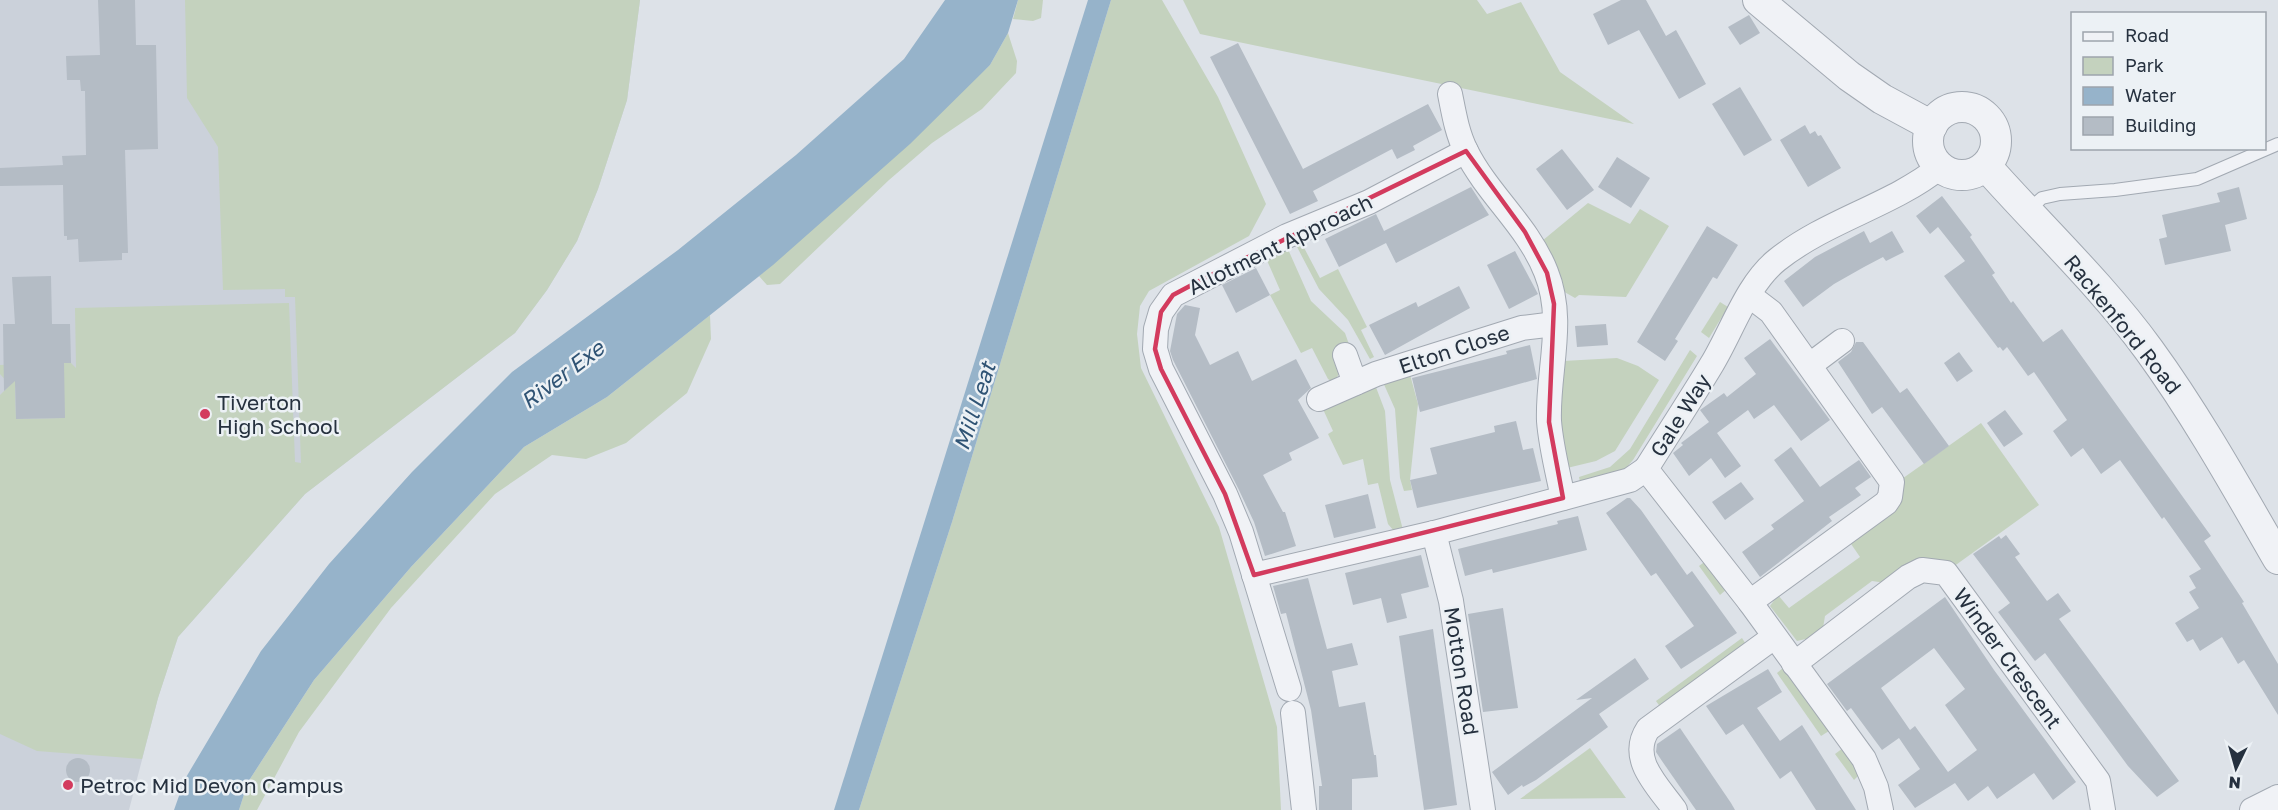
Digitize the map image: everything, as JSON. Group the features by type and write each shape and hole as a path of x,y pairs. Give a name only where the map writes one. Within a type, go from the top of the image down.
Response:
{"street":[{"path":"1758,0 1849,76 1882,99 1932,126"},
{"path":"1450,94 1455,124 1466,151 1483,179 1525,232 1547,273 1555,324 1549,422 1563,498"},
{"path":"1957,107 1976,109 1989,119 1995,129 1997,144 1993,156 1986,166 1971,174 1959,175 1940,167 1931,155 1928,145 1932,126 1948,110 1957,107"},
{"name":"Allotment Approach","path":"1289,689 1226,494 1161,369 1155,348 1161,312 1173,296 1203,279 1287,236 1369,202 1466,151"},
{"name":"Rackenford Road","path":"1986,166 2026,212 2089,276 2148,348 2193,414 2278,559"},
{"name":"Gale Way","path":"1881,810 1876,787 1863,759 1750,602 1646,469 1712,364 1750,296 1776,261 1807,239 1840,220 1904,192 1940,167"},
{"path":"1750,296 1771,312 1892,482 1890,497 1879,509 1750,602"},
{"name":"Elton Close","path":"1319,399 1376,374 1522,328 1555,324"},
{"path":"1810,365 1842,341"},
{"path":"1345,355 1355,383"},
{"path":"1254,575 1434,533 1630,480 1646,469"},
{"name":"Motton Road","path":"1434,533 1451,601 1484,810"},
{"name":"Winder Crescent","path":"1794,664 1908,577 1922,570 1946,573 2098,781 2103,810"},
{"path":"1675,810 1645,767 1640,754 1641,740 1648,729 1774,638"},
{"path":"1293,713 1304,810"},
{"path":"2255,810 2278,797"}],"lane":[{"path":"2026,212 2042,198 2060,194 2115,190 2197,179 2264,150"}],"highlighted area":[{"path":"1466,151 1525,232 1547,273 1554,304 1549,422 1563,498 1254,575 1225,494 1161,369 1155,349 1161,312 1173,295 1203,279"}],"shaded area":[{"name":"Tiverton High School","path":"0,0 640,0 627,100 598,189 577,241 547,290 515,333 305,494 178,637 158,698 129,810 0,810"}],"green space":[{"name":"Tiverton High School","path":"185,0 640,0 627,100 598,189 577,241 547,290 515,333 305,494 178,637 158,698 142,759 37,751 0,734 0,395 10,385 0,374 0,365 28,364 15,388 16,419 64,418 38,363 71,363 76,368 75,308 289,303 295,462 301,463 295,297 285,297 285,289 223,290 218,147 187,98"},
{"path":"1018,0 1043,0 1041,18 1033,21 1013,19"},
{"path":"1111,0 1162,0 1218,97 1266,204 1249,236 1149,291 1140,306 1137,334 1141,368 1219,527 1277,727 1281,810 859,810 952,522"},
{"path":"1183,0 1477,0 1487,14 1521,2 1560,72 1634,124 1200,34"},
{"path":"1008,33 1017,61 1016,73 982,109 932,143 889,180 780,284 767,285 759,276 990,65"},
{"path":"1588,203 1630,224 1640,209 1669,226 1626,297 1579,295 1575,298 1561,290 1542,241"},
{"path":"1301,242 1320,278 1338,269 1367,327 1361,330 1374,357 1370,359 1348,320 1319,289 1296,245"},
{"path":"1287,247 1311,301 1345,333 1351,350 1334,383 1328,379 1312,348 1301,353 1270,295 1280,290 1265,256"},
{"path":"1720,302 1728,307 1709,338 1701,332"},
{"path":"710,315 711,339 687,393 626,443 586,459 552,455 495,494 391,608 299,732 257,810 239,810 248,782 314,680 411,567 524,447 607,397"},
{"path":"1690,350 1697,356 1633,460 1624,470 1580,482 1579,477 1610,467 1630,449"},
{"path":"1617,358 1638,366 1659,380 1615,451 1596,461 1567,468 1560,428 1563,361"},
{"path":"1409,371 1418,404 1410,480 1412,490 1404,491 1400,478 1395,409 1382,380"},
{"path":"1374,382 1385,411 1390,480 1403,530 1394,531 1388,524 1378,483 1368,485 1363,459 1343,465 1328,434 1333,431 1322,407"},
{"path":"1981,423 2039,505 1953,567 1886,583 1872,581 1825,616 1823,628 1810,638 1797,641 1770,606 1778,595 1789,608 1860,557 1849,541 1899,481"},
{"path":"1707,560 1727,589 1720,595 1699,566"},
{"path":"1742,638 1747,646 1661,708 1656,701"},
{"path":"1784,667 1829,731 1821,736 1777,673"},
{"path":"1590,748 1626,798 1520,799"},
{"path":"1843,748 1859,775 1854,780 1835,754"}],"water":[{"name":"River Exe","path":"945,0 1018,0 1008,33 990,65 910,144 773,265 607,397 524,447 411,567 314,680 248,782 239,810 174,810 185,779 261,651 329,564 412,472 512,372 678,250 796,155 904,59"},
{"name":"Mill Leat","path":"1088,0 1111,0 952,522 859,810 834,810"}],"building":[{"path":"98,0 135,0 136,45 156,45 158,149 125,150 128,253 122,253 122,260 79,262 78,239 67,240 67,236 64,236 63,185 0,186 0,168 63,165 62,156 86,155 85,91 81,91 80,80 67,80 66,56 100,55"},
{"path":"1621,0 1646,0 1666,36 1676,30 1706,84 1679,99 1639,30 1608,45 1593,14"},
{"path":"1749,15 1760,33 1740,45 1728,27"},
{"path":"1238,43 1303,169 1428,104 1442,130 1413,146 1415,150 1397,159 1392,149 1313,191 1318,201 1290,214 1210,57"},
{"path":"1740,87 1772,140 1744,156 1712,104"},
{"path":"1805,125 1810,134 1815,131 1818,136 1821,135 1841,168 1808,187 1780,140"},
{"path":"1562,149 1594,190 1567,210 1536,169"},
{"path":"1617,157 1650,178 1631,208 1598,187"},
{"path":"1471,187 1489,215 1396,263 1386,243 1339,267 1325,239 1376,214 1384,231"},
{"path":"2239,187 2247,219 2225,225 2231,251 2165,265 2159,239 2167,237 2162,215 2220,202 2217,193"},
{"path":"1942,196 1972,235 1970,237 1995,273 1992,275 2011,303 2013,301 2043,342 2062,329 2211,536 2204,541 2244,602 2242,603 2278,664 2278,715 2244,660 2238,664 2222,637 2200,651 2193,639 2187,642 2175,623 2199,608 2189,592 2196,588 2189,576 2201,569 2164,517 2162,519 2120,460 2101,474 2083,448 2071,457 2053,431 2067,420 2034,372 2028,376 2007,347 2003,351 2000,347 1998,348 1944,276 1965,261 1938,227 1930,234 1916,216"},
{"path":"1707,226 1738,245 1717,279 1713,277 1675,339 1678,341 1665,361 1637,342"},
{"path":"1864,231 1870,243 1892,231 1904,252 1886,261 1883,257 1864,267 1834,284 1803,307 1784,281 1815,257"},
{"path":"1515,251 1538,294 1509,309 1487,265"},
{"path":"1256,268 1270,295 1236,313 1222,285"},
{"path":"51,276 52,324 70,324 71,363 64,363 65,418 16,419 15,381 4,391 3,324 15,324 12,277"},
{"path":"1459,286 1470,308 1385,355 1369,325 1416,302 1418,307"},
{"path":"1185,305 1200,308 1195,335 1210,365 1238,351 1252,381 1296,359 1311,388 1298,400 1319,438 1289,453 1292,460 1263,475 1285,512 1296,546 1265,556 1254,522 1173,360 1170,351 1177,314"},
{"path":"1606,324 1608,345 1577,347 1575,326"},
{"path":"1770,339 1830,420 1801,441 1774,405 1754,419 1748,410 1717,433 1741,466 1725,478 1711,458 1689,476 1673,453 1683,445 1681,443 1709,422 1700,410 1724,393 1727,397 1756,374 1744,358"},
{"path":"1856,342 1863,342 1900,393 1907,388 1949,446 1924,464 1882,407 1872,414 1838,362 1851,352"},
{"path":"1530,345 1537,379 1420,412 1412,378 1507,354 1506,351"},
{"path":"1959,352 1973,371 1957,382 1944,363"},
{"path":"2005,410 2023,434 2004,447 1987,423"},
{"path":"1516,421 1523,450 1533,448 1541,481 1417,508 1410,480 1437,474 1430,448 1495,432 1494,426"},
{"path":"1791,447 1820,487 1859,460 1871,477 1855,488 1861,495 1829,517 1832,521 1760,577 1742,552 1774,529 1771,525 1804,501 1774,460"},
{"path":"1741,482 1754,499 1725,520 1712,502"},
{"path":"1368,494 1376,528 1334,538 1325,505"},
{"path":"1630,498 1641,510 1687,575 1692,571 1737,633 1681,669 1665,646 1694,626 1656,573 1651,576 1606,513"},
{"path":"1578,516 1587,550 1493,573 1492,569 1465,576 1458,549 1558,524 1557,521"},
{"path":"2006,535 2020,554 2015,557 2047,601 2058,593 2071,611 2059,619 2179,781 2157,797 2128,766 2045,653 2035,661 1998,612 2010,603 1973,554 1999,536 2001,539"},
{"path":"1421,555 1429,587 1401,594 1407,618 1387,623 1381,598 1353,605 1345,573"},
{"path":"1308,578 1327,649 1352,643 1358,665 1332,671 1339,707 1365,702 1374,755 1376,755 1378,777 1352,779 1352,810 1319,810 1319,786 1322,786 1311,710 1286,613 1281,614 1273,586"},
{"path":"1945,597 1994,670 2076,782 2053,800 2034,773 1997,799 1988,786 1968,801 1955,783 1915,808 1898,785 1920,769 1899,738 1882,750 1851,708 1847,711 1827,684","holes":["1934,648 1965,689 1945,705 1977,750 1948,772 1915,726 1910,730 1881,688"]},
{"path":"1503,608 1518,708 1483,712 1468,614"},
{"path":"1433,629 1457,805 1424,810 1399,636"},
{"path":"1635,658 1649,679 1599,714 1608,727 1536,780 1523,787 1522,785 1508,795 1492,772 1592,698 1576,700"},
{"path":"1768,669 1782,692 1757,708 1780,741 1802,725 1856,810 1816,810 1791,771 1780,779 1743,724 1726,735 1706,706"},
{"path":"1680,728 1735,810 1696,810 1662,761 1656,752 1657,744"},
{"path":"73,758 83,758 90,765 90,775 83,782 73,782 66,775 66,765"}],"place":[{"name":"Tiverton High School","path":"205,414"},
{"name":"Petroc Mid Devon Campus","path":"68,785"}]}
